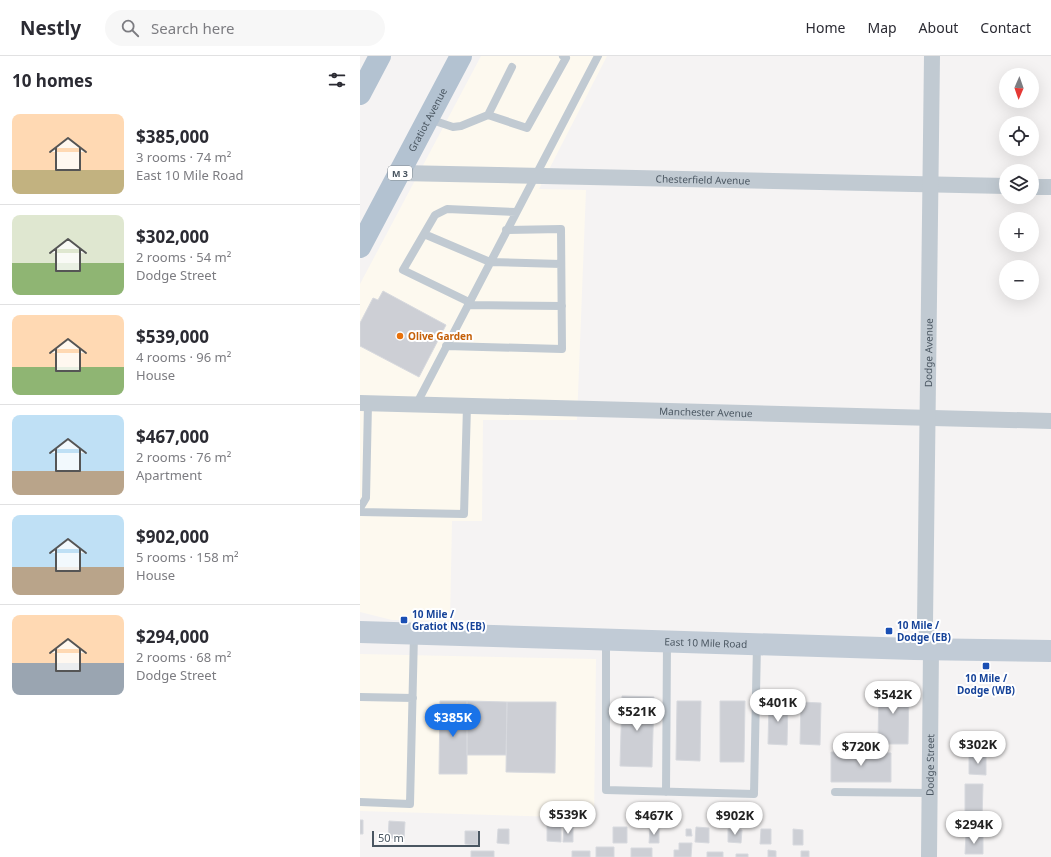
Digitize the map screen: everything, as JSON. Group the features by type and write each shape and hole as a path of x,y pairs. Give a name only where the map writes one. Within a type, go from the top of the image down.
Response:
{"main road":[{"path":"360,94 380,56"},
{"name":"Gratiot Avenue","path":"360,247 370,208 400,173 461,56"},
{"name":"East 10 Mile Road","path":"360,632 931,649 1051,651"}],"street":[{"name":"Dodge Avenue","path":"931,649 925,623 932,184 932,56"},
{"name":"Chesterfield Avenue","path":"400,173 999,186"},
{"path":"1039,187 1051,187"},
{"name":"Manchester Avenue","path":"364,403 1051,421"},
{"name":"Dodge Street","path":"929,857 931,649"}],"lane":[{"path":"428,118 454,127 461,126 488,115 527,128 566,58 563,56"},
{"path":"416,405 598,56"},
{"path":"488,115 512,67"},
{"path":"516,212 447,209 435,215 403,270 469,303 562,306"},
{"path":"446,346 562,349 561,229 506,230"},
{"path":"424,234 490,262 562,264"},
{"path":"360,508 366,498 364,403"},
{"path":"360,512 464,514 467,406"},
{"path":"360,802 410,804 414,634"},
{"path":"606,639 606,790 666,792 754,794 757,644"},
{"path":"666,792 668,641"},
{"path":"360,697 413,698"},
{"path":"835,792 930,793"}],"shaded area":[{"path":"481,56 607,56 539,189 586,190 577,420 483,420 482,521 452,521 450,621 392,620 360,612 360,284"},
{"path":"360,654 596,659 594,822 562,821 562,817 360,811"}],"building":[{"name":"Olive Garden","path":"383,291 446,325 419,377 360,346 360,323 373,298 378,300"},
{"path":"879,685 909,686 908,744 878,744"},
{"path":"622,696 654,697 652,767 620,766"},
{"path":"440,701 467,701 467,774 439,774"},
{"path":"467,701 507,702 506,755 467,755"},
{"path":"677,701 701,701 700,761 676,760"},
{"path":"720,701 745,701 744,762 720,762"},
{"path":"507,702 556,702 555,773 506,772"},
{"path":"769,702 788,702 787,745 768,744"},
{"path":"801,702 821,703 820,745 800,744"},
{"path":"831,752 891,753 891,782 831,782"},
{"path":"969,756 986,756 986,775 969,774"},
{"path":"965,784 983,784 982,819 965,818"},
{"path":"360,820 363,820 363,834 360,834"},
{"path":"389,821 405,822 404,839 388,838"},
{"path":"547,825 561,826 561,842 547,841"},
{"path":"564,827 573,827 573,842 563,842"},
{"path":"613,827 627,827 627,843 613,843"},
{"path":"696,827 709,828 709,843 695,842"},
{"path":"650,828 659,829 659,843 649,843"},
{"path":"498,829 509,829 509,844 497,843"},
{"path":"686,829 691,829 692,836 686,836"},
{"path":"728,829 742,830 741,843 728,842"},
{"path":"761,829 771,829 771,844 760,844"},
{"path":"793,829 803,830 803,845 793,845"},
{"path":"465,831 478,831 478,845 465,844"},
{"path":"966,835 983,836 983,854 965,854"},
{"path":"679,843 692,843 691,857 674,857 674,850 679,850"},
{"path":"596,847 614,847 614,857 596,857"},
{"path":"631,848 652,848 652,857 631,857"},
{"path":"768,850 776,851 776,857 768,857"},
{"path":"471,851 494,851 494,857 471,857"},
{"path":"572,851 590,851 590,857 572,857"},
{"path":"801,851 809,851 809,857 801,857"},
{"path":"707,852 723,852 723,857 707,857"},
{"path":"736,854 748,854 748,857 736,857"}],"place":[{"name":"Olive Garden","path":"400,336"},
{"name":"10 Mile / Gratiot NS (EB)","path":"404,620"},
{"name":"10 Mile / Dodge (EB)","path":"889,631"},
{"name":"10 Mile / Dodge (WB)","path":"986,666"}]}
